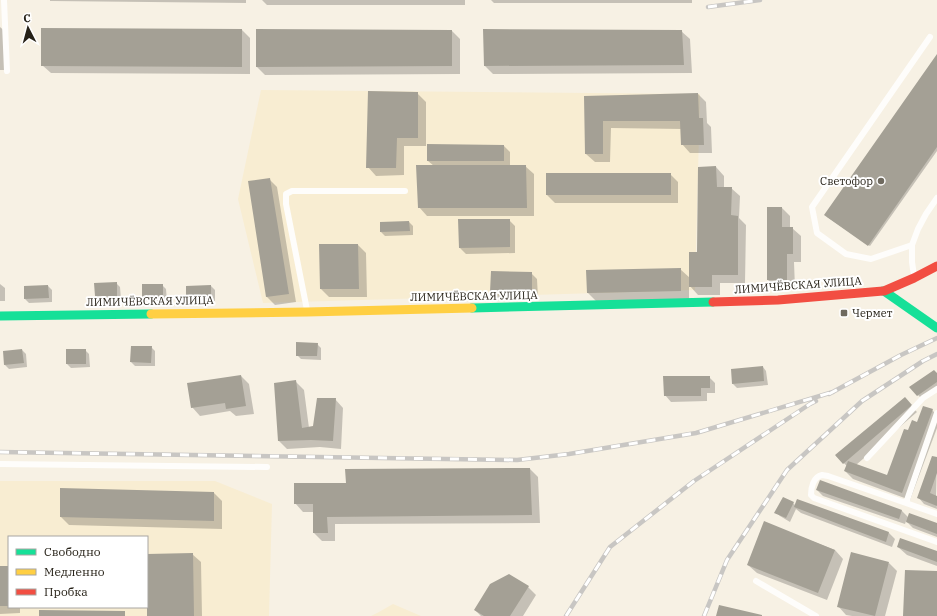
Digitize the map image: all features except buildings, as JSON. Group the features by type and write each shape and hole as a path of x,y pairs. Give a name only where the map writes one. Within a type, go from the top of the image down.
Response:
{"main road":[{"name":"ЛИМИЧЁВСКАЯ УЛИЦА","path":"0,316 308,312 778,300 884,291 937,266"},
{"path":"884,291 937,328"}],"lane":[{"path":"4,0 7,71"},
{"path":"912,245 871,259 846,254 817,233 812,207 930,37"},
{"path":"308,312 286,204 286,194 292,191 405,191"},
{"path":"914,278 912,245 918,229 937,198"},
{"path":"867,458 923,398 937,389"},
{"path":"906,503 937,413"},
{"path":"0,464 267,467"},
{"path":"937,514 828,476 822,475 816,479 811,489 811,495 814,498 937,542"},
{"path":"756,581 816,616"}],"shaded area":[{"path":"261,90 700,94 695,290 263,303 238,199"},
{"path":"0,481 215,481 272,504 269,616 0,616"},
{"path":"393,604 421,616 371,616"}],"railway":[{"path":"708,7 760,0"},
{"path":"829,394 901,355 937,338"},
{"path":"704,616 727,560 787,470 862,401 923,361 937,354"},
{"path":"0,452 517,460 569,454 696,433 833,392"},
{"path":"566,616 610,547 694,481 816,401"}],"traffic: fast":[{"path":"883,291 937,328"},
{"path":"472,308 713,302"},
{"path":"0,316 151,314"}],"traffic: slow":[{"path":"151,314 472,308"}],"traffic: jam":[{"path":"884,291 937,266"},
{"path":"713,302 778,300 883,291"}],"place":[{"name":"Светофор","path":"881,181"},
{"name":"Чермет","path":"844,313"}]}
